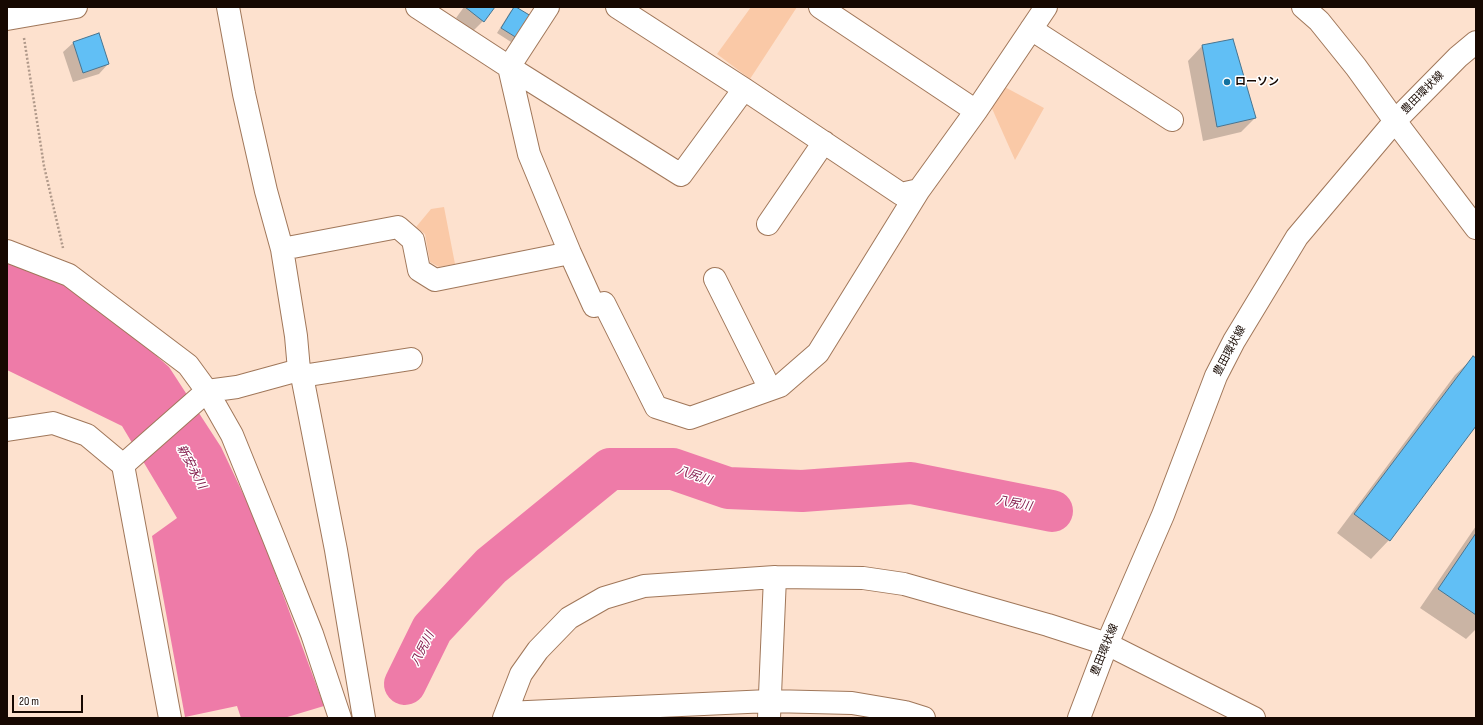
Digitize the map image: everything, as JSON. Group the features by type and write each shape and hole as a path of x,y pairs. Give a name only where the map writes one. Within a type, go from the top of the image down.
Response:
{"street":[{"path":"14,18 76,7"},
{"path":"228,7 244,94 266,191 282,249 301,373 336,550 359,716"},
{"path":"417,7 509,67 681,175 744,89"},
{"path":"548,7 509,67 529,154 570,253 594,306 604,303 656,407 690,418 780,386 818,353 919,190 976,111 1046,7"},
{"path":"617,7 744,89 901,194 919,190"},
{"path":"820,7 976,111"},
{"path":"1303,7 1319,21 1356,67 1476,228"},
{"path":"1031,28 1172,120"},
{"name":"豊田環状線","path":"1079,718 1107,644 1163,515 1216,376 1234,341 1297,237 1395,120 1458,57 1476,42"},
{"path":"768,224 824,142"},
{"path":"282,249 398,227 413,240 419,270 435,280 570,253"},
{"path":"7,251 69,275 188,365 207,391 232,434 312,634 340,718"},
{"path":"715,279 770,389"},
{"path":"123,465 207,391 237,387 301,373 411,359"},
{"path":"7,430 53,423 87,435 123,465 170,718"},
{"path":"769,709 775,577"},
{"path":"924,718 905,712 852,703 769,709 505,716 521,674 538,650 569,618 604,598 644,586 775,577 863,578 904,584 1048,625 1107,644 1254,718"}],"path":[{"path":"14,18 44,166 69,275"}],"shaded area":[{"path":"751,7 797,7 750,79 717,54"},
{"path":"1001,85 1044,108 1015,160 990,104"},
{"path":"444,207 455,264 439,267 430,262 425,234 416,227 431,209"}],"water":[{"name":"新安永川","path":"7,263 82,290 169,367 221,447 256,521 324,706 284,718 241,718 237,706 185,717 152,536 177,518 122,426 7,370"}],"building":[{"path":"465,7 495,7 484,22"},
{"path":"514,7 531,16 517,38 501,28"},
{"path":"99,33 109,64 83,73 73,42"},
{"name":"ローソン","path":"1233,39 1256,118 1217,127 1202,45"},
{"path":"1473,356 1476,358 1476,426 1390,541 1354,514"},
{"path":"1476,533 1476,615 1438,589"}],"waterway":[{"name":"八尻川","path":"405,684 432,629 491,566 610,469 673,469 728,488 802,491 911,483 1052,511"}],"place":[{"name":"ローソン","path":"1227,82"}]}
